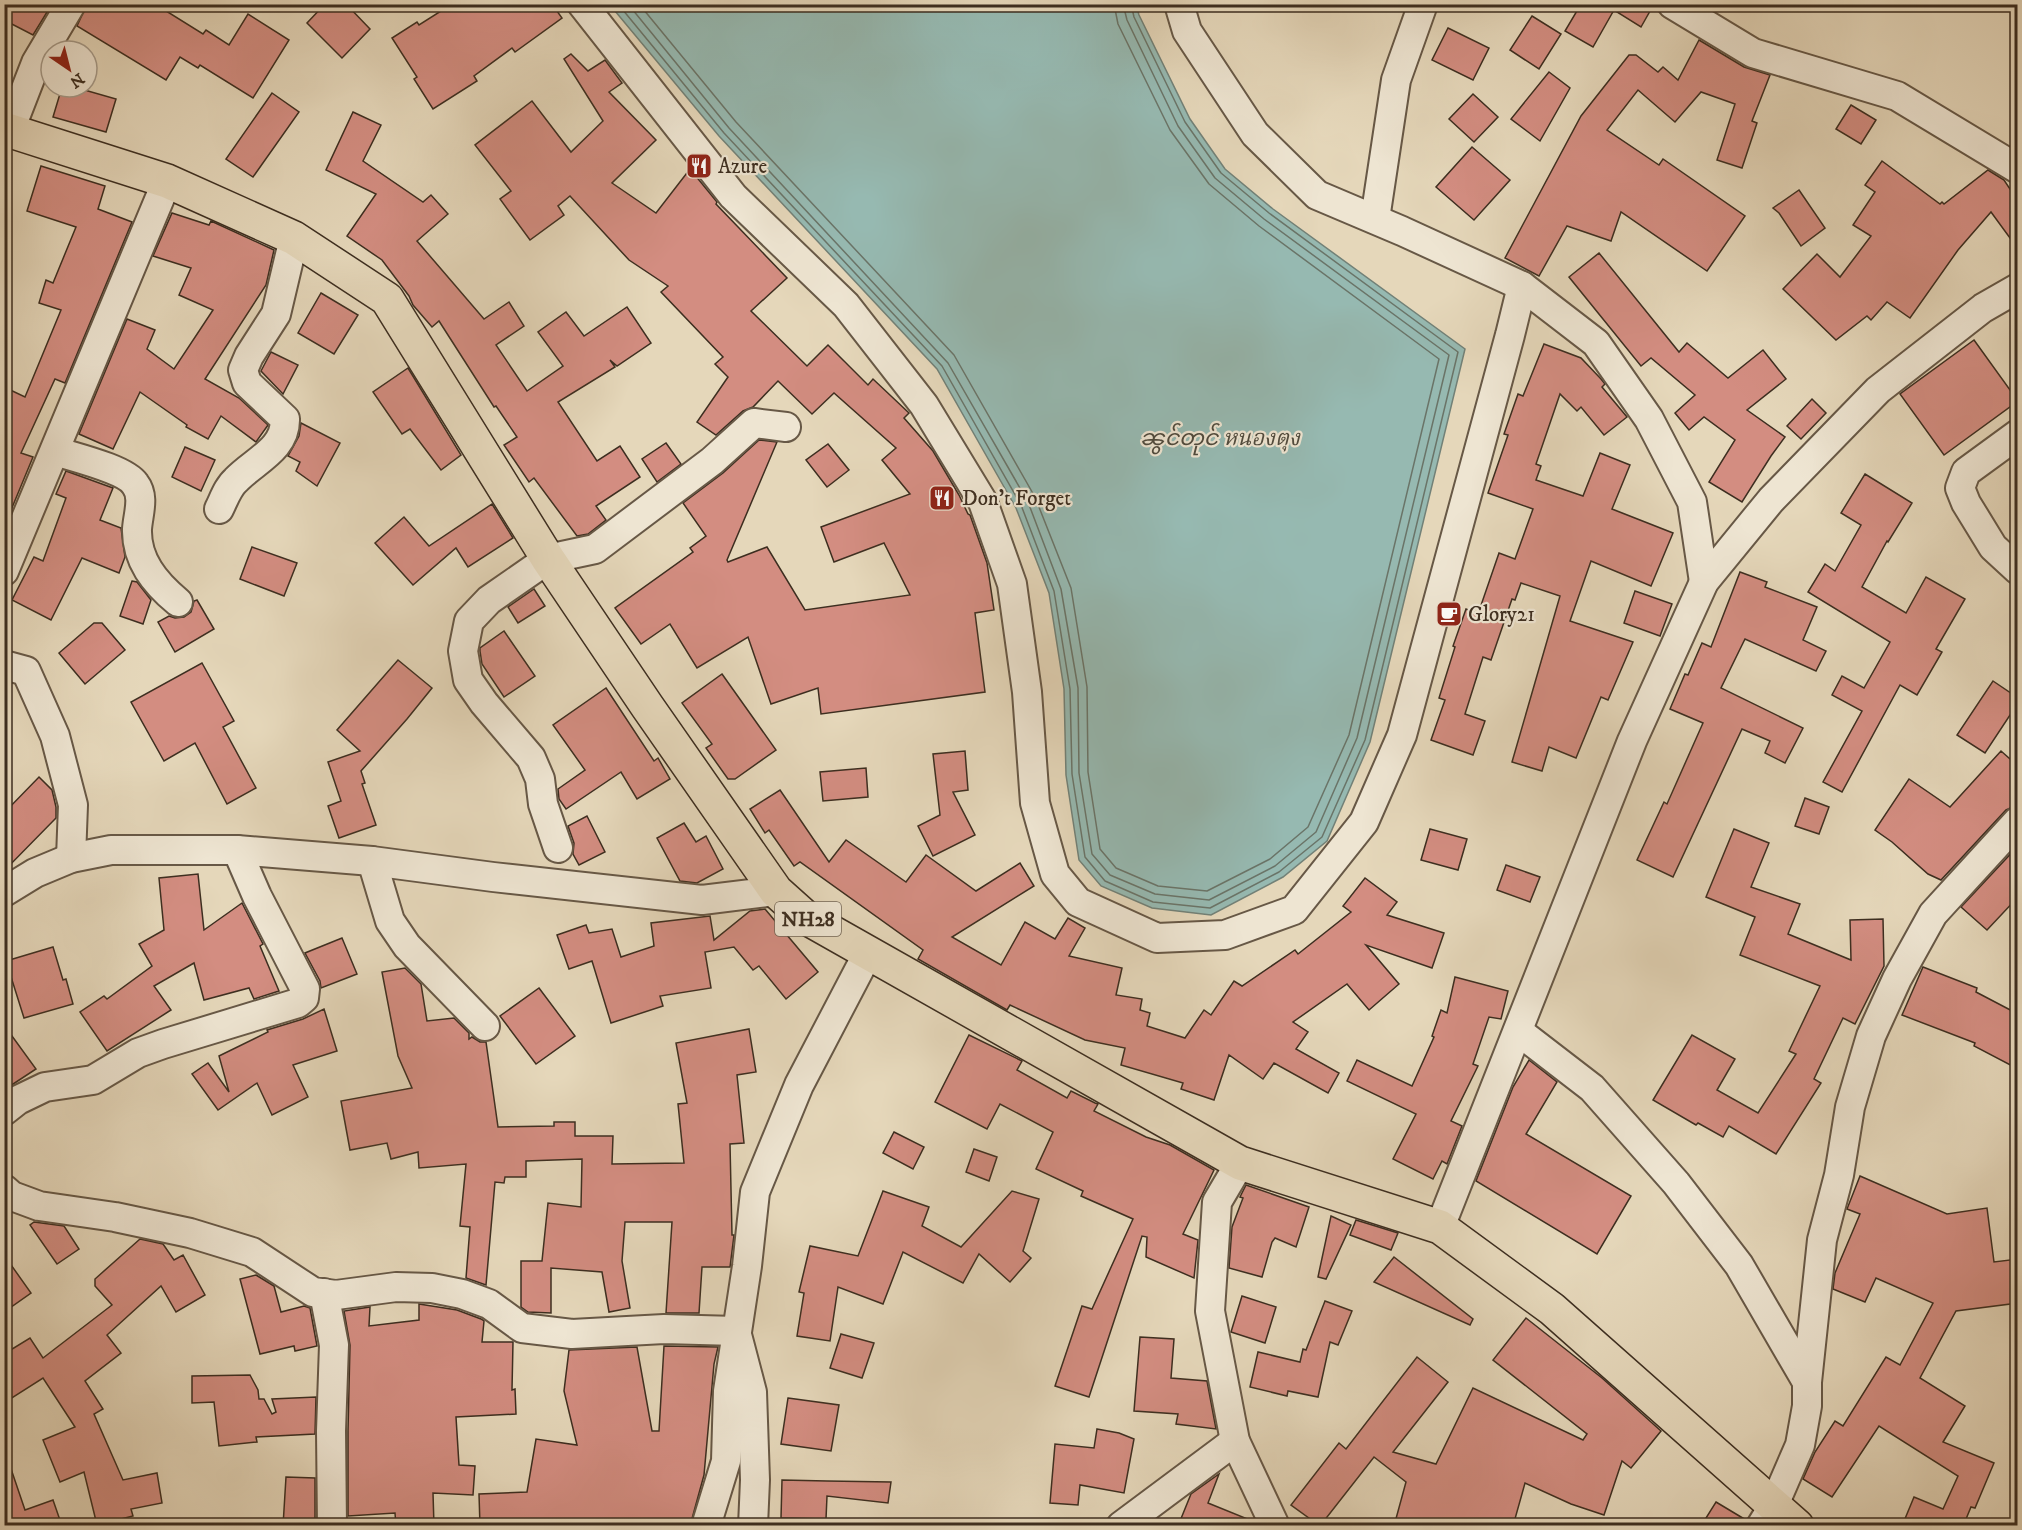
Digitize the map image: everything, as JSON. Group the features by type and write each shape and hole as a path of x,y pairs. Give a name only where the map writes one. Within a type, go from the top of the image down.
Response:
{"highway":[{"name":"NH28","path":"8,129 167,181 294,238 387,299 548,559 695,776 776,891 806,917 1240,1162 1440,1227 1552,1309 1778,1519"}],"street":[{"path":"8,129 36,63 71,4"},
{"path":"582,4 733,196 846,305 924,405 982,502 1012,584 1027,692 1035,803 1055,874 1078,902 1157,938 1226,935 1294,910 1364,822 1402,735 1522,286"},
{"path":"1179,4 1187,31 1255,134 1317,195 1522,286 1596,343 1649,419 1692,502 1704,582"},
{"path":"1375,219 1396,80 1423,4"},
{"path":"1672,4 1753,53 1897,96 2018,169"},
{"path":"4,571 16,509 55,451 167,181"},
{"path":"219,509 235,480 278,445 285,429 285,419 247,382 243,370 249,356 276,314 294,238"},
{"path":"1440,1227 1632,741 1704,582 1771,500 1878,390 1983,308 2018,288"},
{"path":"558,848 543,804 540,779 531,758 484,703 468,680 463,651 469,621 489,600 548,559 595,549 712,461 754,423 786,427"},
{"path":"2018,435 1966,472 1960,488 1966,503 1993,547 2018,570"},
{"path":"55,451 110,468 134,482 140,494 137,529 139,550 145,566 154,579 178,602"},
{"path":"4,665 26,671 55,736 73,805 71,858"},
{"path":"1778,1519 1800,1445 1807,1406 1807,1382 1822,1240 1839,1175 1850,1107 1871,1036 1897,979 1933,914 2018,821"},
{"path":"4,892 36,873 71,858 111,850 237,850 372,861 702,900 776,891"},
{"path":"4,1112 18,1100 45,1087 93,1080 138,1053 298,1003 304,998 305,989 257,896 237,850"},
{"path":"372,861 390,921 407,946 485,1026"},
{"path":"706,1526 726,1461 728,1391 747,1266 755,1192 799,1085 868,952"},
{"path":"1518,1030 1592,1088 1676,1183 1739,1265 1807,1382"},
{"path":"1240,1162 1217,1203 1210,1311 1235,1441 1275,1526"},
{"path":"4,1189 12,1196 39,1206 116,1217 190,1233 252,1252 313,1292 336,1295 396,1287 432,1288 462,1294 489,1304 522,1328 572,1334 664,1329 736,1331"},
{"path":"324,1293 334,1345 331,1431 332,1526"},
{"path":"736,1331 752,1392 755,1480 753,1526"},
{"path":"1121,1526 1235,1441"}],"water":[{"name":"ၼွင်တုင် หนองตุง","path":"610,5 1136,5 1190,119 1225,169 1273,209 1465,349 1370,742 1327,841 1283,877 1211,915 1152,908 1101,886 1079,860 1066,775 1064,689 1049,593 1016,508 937,369 719,136"}],"building":[{"path":"10,4 52,4 33,35 4,20"},
{"path":"87,4 155,4 203,34 206,30 229,45 248,14 289,40 253,98 200,65 198,68 180,57 166,80 77,26"},
{"path":"325,4 346,4 370,29 342,58 307,23"},
{"path":"452,4 552,4 562,18 515,52 512,48 474,76 477,81 433,109 414,79 417,77 392,38 417,22 419,25"},
{"path":"1581,4 1654,4 1641,27 1614,10 1593,47 1565,31"},
{"path":"1532,16 1561,34 1539,69 1510,50"},
{"path":"1448,28 1489,48 1473,80 1432,60"},
{"path":"1699,40 1744,67 1770,75 1752,121 1757,123 1742,168 1717,160 1735,104 1701,92 1675,122 1638,90 1607,130 1659,165 1663,159 1745,216 1707,271 1621,212 1611,241 1567,226 1539,276 1505,258 1581,116 1629,55 1636,55 1658,72 1663,67 1678,80"},
{"path":"571,54 588,71 605,60 622,83 609,92 656,140 612,183 656,213 690,169 717,202 716,204 787,278 751,311 807,366 828,345 868,385 873,379 909,413 904,418 933,451 970,515 987,563 994,610 975,613 985,692 821,714 818,688 771,704 748,637 697,668 670,624 641,644 615,608 693,552 690,548 706,536 683,503 723,473 759,440 777,442 727,560 728,562 767,547 805,610 910,595 884,543 834,562 821,527 910,494 882,460 896,448 834,393 812,414 778,381 753,407 743,411 716,435 697,422 728,377 715,364 723,357 661,292 668,286 629,260 570,196 558,206 564,215 530,240 500,199 511,191 475,145 532,101 571,152 603,121 564,59"},
{"path":"1549,72 1570,88 1540,141 1511,119"},
{"path":"272,93 299,112 253,177 226,159"},
{"path":"99,94 116,99 106,132 53,117 58,99 99,99"},
{"path":"1473,94 1498,117 1474,142 1449,119"},
{"path":"1851,105 1876,120 1861,144 1836,129"},
{"path":"353,112 381,125 363,161 423,202 431,195 448,214 417,241 484,319 509,302 524,326 496,345 527,391 563,366 538,332 566,312 584,336 627,307 651,343 617,366 610,360 615,367 558,402 597,461 620,446 640,477 596,506 606,520 588,534 577,536 534,478 529,482 504,445 517,437 496,406 494,407 439,321 432,327 413,305 409,296 382,260 347,236 376,194 326,170"},
{"path":"1472,147 1510,180 1474,220 1436,187"},
{"path":"1882,161 1940,204 1942,202 1944,204 1988,170 2004,180 2018,201 2018,249 1991,212 1958,250 1910,318 1887,302 1871,320 1867,316 1836,340 1783,289 1817,254 1840,277 1871,236 1853,225 1875,192 1865,185"},
{"path":"41,166 105,186 98,209 132,222 65,383 55,379 21,453 33,457 4,527 4,387 25,397 61,310 39,303 46,280 53,283 76,227 27,211"},
{"path":"1799,190 1825,228 1801,246 1779,213 1773,208"},
{"path":"172,213 209,225 211,221 274,250 266,285 205,379 239,398 268,425 256,442 221,416 208,439 186,427 187,425 140,392 113,449 79,434 127,319 155,330 147,349 174,369 213,310 179,295 191,268 153,256"},
{"path":"1599,253 1679,352 1687,343 1728,378 1763,350 1786,379 1747,410 1785,437 1742,502 1709,482 1735,440 1704,417 1689,430 1675,413 1695,395 1651,358 1641,366 1569,277"},
{"path":"321,293 358,315 334,354 298,333"},
{"path":"1974,340 2018,401 1944,455 1900,394"},
{"path":"1544,344 1581,358 1605,384 1602,387 1627,417 1604,435 1581,407 1577,411 1560,394 1536,464 1541,466 1536,480 1583,496 1600,453 1630,465 1612,509 1673,533 1651,586 1591,561 1570,621 1633,642 1608,700 1601,697 1576,758 1549,747 1542,771 1512,762 1560,596 1521,583 1515,600 1512,599 1491,660 1483,657 1465,714 1485,721 1473,755 1431,740 1445,700 1439,698 1466,609 1478,614 1499,553 1515,559 1533,509 1488,493 1508,435 1504,434 1518,394 1523,396"},
{"path":"271,352 298,365 283,394 261,371"},
{"path":"408,368 461,455 441,470 410,429 402,434 373,392"},
{"path":"1812,399 1826,413 1801,439 1787,426"},
{"path":"301,423 340,443 317,486 296,471 300,462 288,456 299,436"},
{"path":"666,443 681,464 657,482 642,459"},
{"path":"828,444 849,470 827,487 806,460"},
{"path":"185,447 215,460 201,491 172,477"},
{"path":"66,471 113,488 100,520 121,528 125,557 119,573 82,558 51,620 12,600 34,557 43,561 66,498 56,494"},
{"path":"1865,474 1912,503 1887,541 1862,587 1906,613 1926,577 1965,599 1936,649 1942,652 1917,695 1900,685 1842,792 1823,782 1862,711 1832,695 1842,676 1864,688 1890,642 1808,592 1825,564 1835,571 1861,525 1841,513"},
{"path":"492,504 513,538 468,567 456,548 413,585 375,543 404,517 429,546"},
{"path":"252,547 297,563 284,596 240,579"},
{"path":"1740,572 1767,582 1765,587 1817,607 1803,640 1826,651 1816,671 1745,639 1721,688 1803,728 1785,763 1765,753 1770,741 1742,729 1673,877 1637,860 1664,802 1667,804 1703,723 1670,709 1702,643 1711,647"},
{"path":"132,581 137,582 151,600 143,624 120,616"},
{"path":"534,589 545,606 518,623 508,607"},
{"path":"1635,591 1672,604 1660,636 1624,623"},
{"path":"197,600 214,629 175,652 158,622 169,616 184,617 191,612 194,601"},
{"path":"94,623 102,623 125,650 85,684 59,653"},
{"path":"504,631 535,676 504,697 482,664 480,648"},
{"path":"398,660 432,688 361,771 365,783 362,784 376,825 339,838 328,806 341,801 328,762 360,751 337,730"},
{"path":"202,663 234,721 223,727 256,788 227,804 195,743 164,761 131,702"},
{"path":"722,674 776,750 735,779 728,779 706,748 712,744 682,703"},
{"path":"1993,681 2018,698 2018,703 1985,753 1957,735"},
{"path":"606,688 654,761 658,758 670,779 637,799 621,772 566,809 559,799 558,789 585,770 553,725"},
{"path":"965,751 968,790 953,792 975,835 933,856 918,826 940,815 933,754"},
{"path":"2001,751 2018,766 2018,805 2006,810 1941,880 1928,874 1875,830 1909,779 1950,807"},
{"path":"866,768 868,797 823,801 820,772"},
{"path":"39,777 52,790 56,818 4,871 4,813"},
{"path":"780,790 829,862 846,840 906,882 926,855 976,891 1020,863 1034,886 952,937 1001,965 1025,922 1055,939 1068,918 1085,928 1069,956 1122,968 1116,995 1142,999 1140,1010 1150,1013 1147,1026 1185,1038 1204,1010 1211,1015 1234,981 1242,986 1295,950 1298,954 1351,912 1343,906 1365,878 1397,902 1387,915 1444,933 1432,968 1366,945 1399,984 1369,1010 1347,984 1293,1022 1308,1032 1296,1049 1339,1073 1328,1093 1274,1063 1263,1079 1229,1055 1214,1100 1181,1089 1183,1083 1121,1065 1125,1048 1085,1040 1010,1005 1007,1010 918,959 923,950 800,862 794,866 769,830 765,833 750,809"},
{"path":"1805,798 1829,807 1819,834 1795,826"},
{"path":"587,816 605,852 579,865 573,854 574,843 568,826"},
{"path":"684,823 696,842 706,836 723,869 697,883 680,881 657,838"},
{"path":"1430,829 1467,839 1458,870 1421,860"},
{"path":"1734,829 1769,843 1751,887 1800,904 1788,934 1851,960 1850,920 1883,919 1884,966 1855,1024 1843,1018 1814,1079 1821,1083 1776,1154 1729,1126 1723,1137 1698,1123 1696,1125 1653,1100 1692,1035 1735,1059 1717,1090 1758,1113 1796,1054 1789,1051 1820,986 1740,955 1755,917 1706,897"},
{"path":"2018,846 2018,897 1987,930 1961,907"},
{"path":"1506,865 1540,877 1530,902 1497,890"},
{"path":"198,874 204,930 242,903 263,944 260,946 279,991 254,999 249,988 204,1000 194,963 154,986 171,1010 107,1051 80,1012 104,996 107,999 152,966 139,944 164,930 159,878"},
{"path":"765,909 818,972 786,999 759,966 753,970 734,947 705,952 711,988 660,996 663,1006 611,1023 592,961 569,969 557,935 586,925 589,933 612,929 621,957 654,946 651,923 710,916 714,940 750,911"},
{"path":"342,938 357,974 321,988 320,981 305,953"},
{"path":"53,947 73,1004 24,1018 6,961"},
{"path":"1923,967 1977,988 1976,992 2018,1014 2018,1069 1974,1046 1975,1043 1902,1015"},
{"path":"405,968 421,984 427,1021 454,1018 469,1033 469,1039 472,1037 480,1042 486,1042 498,1127 554,1126 554,1122 575,1122 575,1136 613,1136 612,1164 684,1163 678,1104 687,1103 676,1043 749,1029 756,1072 737,1075 744,1143 730,1144 732,1235 734,1235 730,1267 702,1267 699,1313 666,1313 672,1222 625,1222 622,1261 630,1308 609,1312 602,1272 551,1268 551,1313 528,1312 521,1307 521,1261 542,1261 548,1203 581,1207 582,1159 526,1161 526,1177 505,1177 504,1183 495,1182 486,1285 466,1278 470,1227 460,1226 466,1164 419,1168 418,1152 391,1159 387,1143 350,1150 341,1101 412,1088 398,1056 382,972"},
{"path":"1455,977 1508,991 1501,1019 1489,1017 1473,1064 1478,1066 1451,1121 1462,1126 1447,1164 1442,1161 1433,1179 1393,1159 1416,1114 1347,1081 1357,1060 1412,1086 1434,1037 1432,1036 1441,1010 1447,1013"},
{"path":"539,988 575,1036 536,1064 500,1016"},
{"path":"324,1009 337,1051 293,1065 308,1097 272,1115 257,1083 218,1110 192,1074 208,1063 229,1092 219,1056 268,1032 267,1030 303,1019"},
{"path":"4,1025 36,1069 4,1090"},
{"path":"969,1035 1022,1061 1017,1070 1067,1098 1071,1091 1098,1104 1094,1111 1146,1137 1170,1145 1214,1170 1183,1234 1198,1240 1194,1278 1146,1257 1147,1237 1142,1236 1089,1397 1055,1386 1082,1306 1092,1309 1133,1219 1081,1196 1083,1191 1036,1169 1053,1132 1000,1104 987,1129 935,1102"},
{"path":"1529,1060 1557,1082 1526,1134 1631,1196 1597,1254 1476,1181 1513,1087"},
{"path":"894,1132 924,1147 913,1169 883,1153"},
{"path":"974,1149 997,1157 989,1181 966,1172"},
{"path":"1860,1176 1947,1214 1987,1208 1994,1262 2018,1259 2018,1303 1956,1311 1920,1378 1965,1406 1943,1442 1994,1463 1975,1508 1971,1507 1966,1519 1981,1526 1902,1526 1914,1497 1943,1509 1958,1476 1879,1426 1832,1497 1803,1479 1815,1452 1835,1421 1843,1426 1886,1357 1900,1365 1933,1303 1876,1278 1865,1302 1833,1289 1835,1273 1860,1214 1847,1209"},
{"path":"1246,1185 1309,1207 1296,1247 1275,1238 1262,1277 1229,1268 1232,1227 1243,1198 1240,1197"},
{"path":"883,1191 929,1207 922,1226 961,1247 1012,1191 1039,1199 1023,1251 1031,1258 1010,1282 979,1254 963,1283 903,1252 883,1304 838,1287 830,1341 797,1336 804,1293 799,1292 810,1246 858,1256"},
{"path":"1331,1216 1351,1225 1326,1279 1318,1277"},
{"path":"1356,1220 1398,1233 1391,1250 1350,1235"},
{"path":"34,1222 64,1226 79,1249 57,1264 30,1225"},
{"path":"140,1239 163,1244 174,1260 183,1255 205,1295 176,1312 161,1286 107,1335 121,1353 85,1381 103,1409 94,1414 123,1480 157,1473 162,1503 131,1509 133,1516 97,1525 84,1472 60,1482 43,1440 75,1427 43,1378 4,1403 4,1354 30,1338 43,1358 112,1305 95,1286 95,1279"},
{"path":"4,1255 31,1293 4,1312"},
{"path":"1394,1257 1473,1319 1470,1325 1374,1282"},
{"path":"256,1275 274,1286 281,1312 304,1306 310,1308 317,1346 295,1351 294,1346 260,1354 240,1279"},
{"path":"1242,1296 1276,1307 1265,1343 1231,1332"},
{"path":"1325,1301 1352,1311 1338,1345 1330,1342 1318,1397 1288,1391 1287,1396 1250,1387 1258,1352 1300,1362 1303,1349 1306,1350"},
{"path":"419,1304 457,1310 481,1319 484,1321 482,1342 513,1342 512,1390 515,1389 516,1414 456,1417 459,1465 475,1466 473,1495 433,1493 434,1526 396,1526 395,1513 348,1516 350,1345 344,1311 370,1307 369,1326 419,1320"},
{"path":"1526,1318 1602,1378 1661,1431 1631,1468 1622,1461 1604,1515 1571,1504 1525,1483 1513,1526 1394,1526 1406,1482 1374,1457 1320,1526 1291,1505 1339,1443 1346,1449 1417,1357 1448,1382 1393,1452 1436,1464 1473,1388 1583,1440 1587,1434 1493,1360"},
{"path":"841,1334 874,1343 862,1378 830,1368"},
{"path":"1140,1337 1174,1339 1171,1378 1207,1381 1216,1429 1176,1424 1178,1414 1134,1411"},
{"path":"664,1346 718,1347 714,1364 704,1475 690,1526 604,1526 569,1521 568,1526 480,1526 479,1494 527,1492 536,1439 577,1445 564,1391 569,1350 637,1347 652,1431 659,1431"},
{"path":"250,1375 258,1390 259,1399 264,1399 272,1414 276,1412 272,1399 316,1397 315,1434 256,1437 257,1442 219,1446 214,1402 192,1403 192,1376"},
{"path":"788,1398 839,1405 831,1451 781,1444"},
{"path":"1097,1429 1119,1433 1134,1439 1124,1493 1080,1485 1078,1505 1050,1503 1055,1444 1094,1448"},
{"path":"4,1460 8,1460 25,1510 53,1500 62,1526 4,1526"},
{"path":"1219,1474 1208,1503 1255,1522 1257,1526 1178,1526 1191,1494"},
{"path":"286,1477 315,1478 315,1526 283,1526"},
{"path":"782,1480 891,1482 888,1503 827,1496 826,1519 781,1518"},
{"path":"1716,1502 1746,1520 1745,1526 1701,1526"}],"place":[{"name":"Azure","path":"699,166"},
{"name":"Don't Forget","path":"942,498"},
{"name":"Glory21","path":"1449,614"}]}
